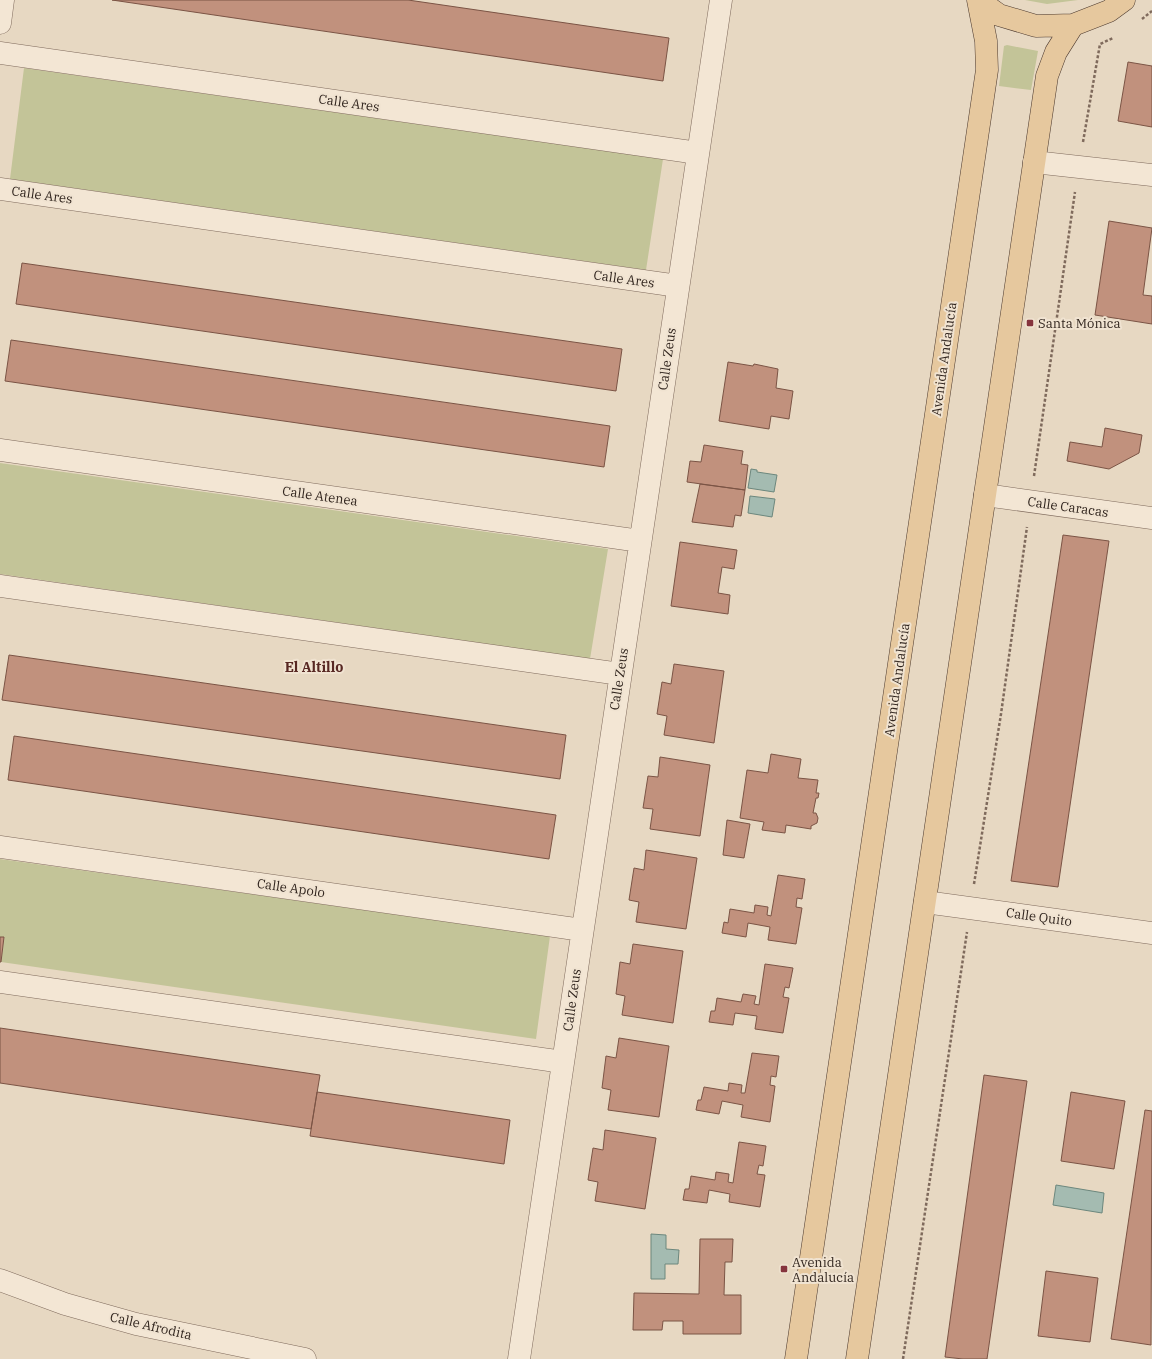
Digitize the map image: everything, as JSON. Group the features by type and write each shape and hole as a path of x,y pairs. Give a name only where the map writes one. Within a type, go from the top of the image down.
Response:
{"main road":[{"path":"978,0 1000,15 1036,26 1073,24 1109,11 1124,0"},
{"name":"Avenida Andalucía","path":"796,1359 987,70 986,41 978,0"},
{"path":"857,1359 1047,76 1056,52 1073,24"}],"street":[{"path":"0,23 3,0"},
{"name":"Calle Zeus","path":"519,1359 721,0"},
{"name":"Calle Ares","path":"0,53 698,154"},
{"path":"1034,162 1152,175"},
{"name":"Calle Ares","path":"0,189 678,286"},
{"name":"Calle Atenea","path":"0,450 640,541"},
{"name":"Calle Caracas","path":"985,494 1152,518"},
{"path":"0,586 620,674"},
{"name":"Calle Apolo","path":"0,847 582,930"},
{"name":"Calle Quito","path":"925,902 965,906 1152,933"},
{"path":"0,982 563,1062"},
{"name":"Calle Afrodita","path":"0,1280 66,1304 136,1324 305,1359"}],"path":[{"path":"1140,21 1152,11"},
{"path":"1082,146 1100,44 1119,36"},
{"path":"1033,479 1076,189"},
{"path":"974,885 1001,714 1027,524"},
{"path":"903,1359 968,929"}],"green space":[{"path":"1025,0 1078,0 1047,4"},
{"path":"1007,45 1038,51 1031,90 999,86 1004,46"},
{"path":"24,68 663,159 646,270 10,179"},
{"path":"0,463 608,549 590,659 0,574"},
{"path":"0,859 550,936 536,1039 1,962 4,938 0,937"}],"shaded area":[{"path":"751,469 757,470 757,472 777,475 774,492 748,488"},
{"path":"750,496 775,499 772,517 748,513"},
{"path":"1056,1185 1104,1193 1102,1213 1053,1205"},
{"path":"651,1234 666,1235 666,1249 679,1250 678,1264 665,1264 665,1279 651,1279"}],"building":[{"path":"112,0 408,0 669,38 663,81"},
{"path":"1128,62 1152,66 1152,127 1118,121"},
{"path":"1109,221 1152,228 1143,295 1152,296 1152,324 1095,315"},
{"path":"22,263 622,349 616,391 16,304"},
{"path":"11,340 610,426 604,467 5,381"},
{"path":"728,362 753,366 754,364 778,369 776,388 793,391 789,419 771,416 769,429 719,421"},
{"path":"1105,428 1142,435 1139,453 1109,469 1067,461 1070,442 1102,447"},
{"path":"704,445 743,451 741,464 748,465 745,490 687,482 690,461 701,462"},
{"path":"700,484 745,490 741,516 735,515 733,527 692,522"},
{"path":"1063,535 1109,541 1058,887 1011,881"},
{"path":"680,542 737,550 734,569 722,567 718,593 730,595 728,614 671,606"},
{"path":"9,655 566,735 560,779 2,700"},
{"path":"674,664 724,671 714,743 664,735 667,716 657,714 662,682 671,684"},
{"path":"14,736 556,815 549,859 8,780"},
{"path":"771,754 801,759 798,778 818,780 816,793 819,793 818,798 816,798 813,813 816,813 818,818 817,823 811,826 811,829 786,825 785,833 762,830 764,822 740,818 747,770 768,773"},
{"path":"660,757 710,765 700,836 650,829 653,809 643,808 648,776 658,777"},
{"path":"727,820 750,824 744,858 723,855"},
{"path":"646,850 697,858 686,929 636,922 639,902 629,900 634,868 644,870"},
{"path":"778,875 805,879 802,899 797,898 796,907 802,908 796,944 768,940 770,927 748,923 746,937 722,933 724,922 728,923 730,909 754,913 755,905 768,907 767,915 771,916"},
{"path":"0,937 4,937 1,962 0,962"},
{"path":"633,944 683,951 673,1023 622,1015 625,996 616,994 620,962 630,964"},
{"path":"765,964 793,968 789,988 785,987 783,997 789,998 783,1033 755,1029 757,1016 735,1013 733,1025 709,1022 711,1011 715,1011 717,998 741,1002 743,994 756,996 754,1004 759,1005"},
{"path":"0,1028 320,1075 311,1129 0,1083"},
{"path":"619,1038 669,1046 659,1117 608,1110 611,1090 602,1088 606,1056 616,1058"},
{"path":"752,1053 779,1056 776,1077 771,1076 770,1085 775,1086 770,1122 741,1117 743,1105 722,1101 719,1114 696,1110 698,1100 701,1100 704,1087 728,1091 729,1083 742,1085 741,1093 745,1093"},
{"path":"984,1075 1027,1081 987,1359 963,1359 945,1357"},
{"path":"317,1092 510,1120 504,1164 310,1136"},
{"path":"1071,1092 1125,1101 1114,1169 1061,1161"},
{"path":"1145,1110 1152,1111 1151,1345 1111,1339"},
{"path":"605,1130 656,1138 645,1209 595,1201 598,1182 588,1180 593,1148 603,1150"},
{"path":"739,1142 766,1146 763,1166 759,1165 757,1174 765,1175 760,1207 729,1202 730,1194 709,1190 707,1203 683,1200 685,1189 689,1189 691,1176 715,1180 716,1172 729,1174 728,1182 733,1183"},
{"path":"700,1239 733,1239 732,1262 725,1262 724,1295 741,1295 741,1334 683,1334 683,1321 663,1321 662,1330 633,1330 634,1293 699,1294"},
{"path":"1046,1271 1098,1278 1090,1342 1038,1336"}],"place":[{"name":"Santa Mónica","path":"1030,323"},
{"name":"Avenida Andalucía","path":"784,1269"}],"district":[{"name":"El Altillo","path":"314,667"}]}
